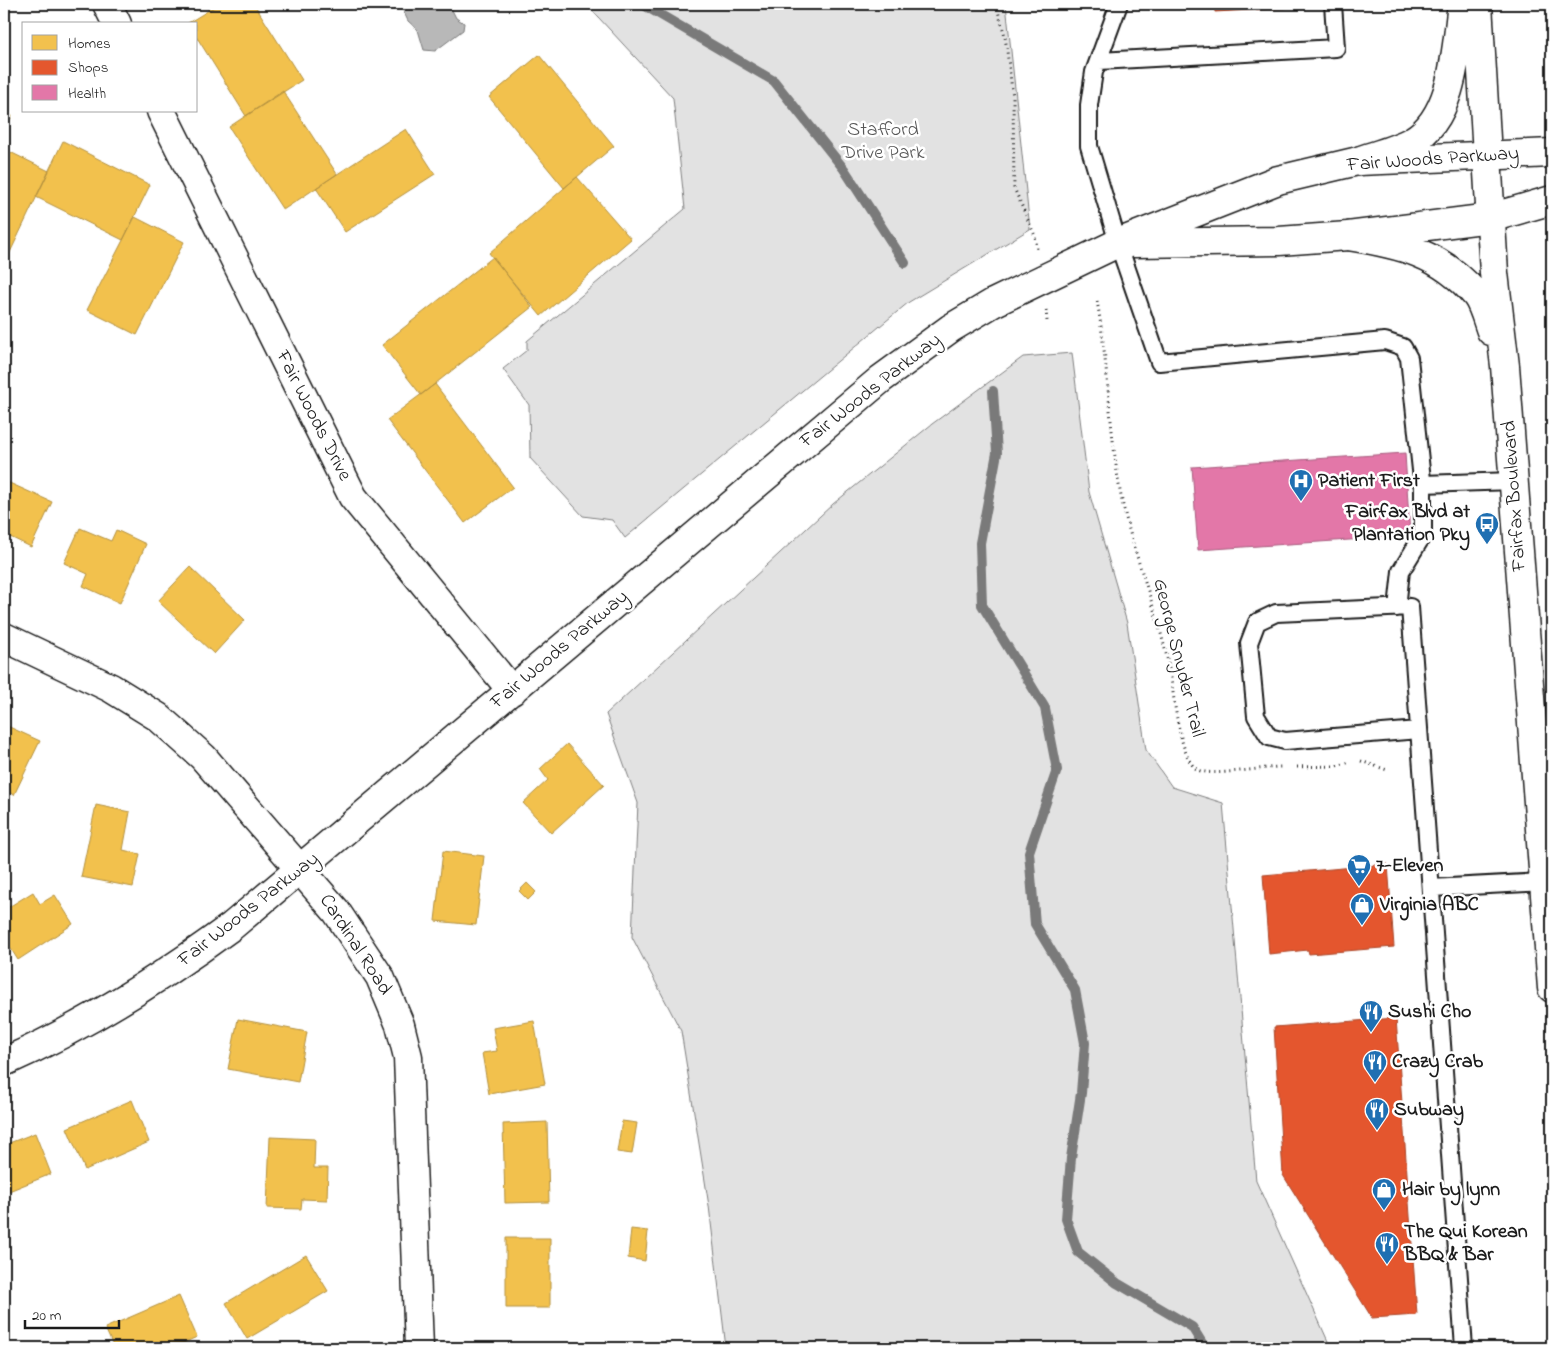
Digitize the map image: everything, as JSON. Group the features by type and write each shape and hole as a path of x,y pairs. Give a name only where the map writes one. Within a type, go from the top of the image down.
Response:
{"street":[{"path":"107,4 116,22"},
{"path":"1358,161 1413,141 1427,129 1446,101 1462,4"},
{"name":"Fairfax Boulevard","path":"1478,4 1494,273 1506,366 1552,988"},
{"name":"Fair Woods Drive","path":"162,112 354,497 512,691"},
{"name":"Fair Woods Parkway","path":"4,1062 72,1030 178,966 302,869 888,373 951,328 993,303 1118,243 1278,180 1358,161 1552,153"},
{"name":"Fair Woods Parkway","path":"1118,243 1279,241 1348,236 1490,218 1552,200"},
{"path":"1348,236 1398,244 1427,256 1446,268 1477,296 1506,366"},
{"name":"Cardinal Road","path":"4,637 111,688 158,717 204,757 302,869 336,911 380,977 400,1025 408,1058 419,1348"}],"lane":[{"path":"1119,4 1094,72 1089,105 1089,146 1118,243 1159,362 1385,341 1403,347 1409,358 1422,484 1423,535 1401,571 1397,608"},
{"path":"1099,61 1336,48 1333,4"},
{"path":"1422,484 1514,481"},
{"path":"1419,730 1286,741 1269,737 1256,716 1249,643 1257,622 1276,613 1410,607 1431,888 1464,1348"},
{"path":"1431,888 1544,882"}],"path":[{"path":"996,4 1005,36 1012,97 1014,188 1035,236"},
{"name":"George Snyder Trail","path":"1097,301 1118,482 1125,522 1156,615 1169,667 1178,723 1190,762 1199,771 1213,773 1286,767"},
{"path":"1296,767 1336,766 1358,760 1387,770"}],"green space":[{"name":"Stafford Drive Park","path":"586,4 1006,4 1030,229 909,302 625,538 612,520 583,516 530,458 529,405 503,369 527,350 527,341 685,209 673,98"},
{"path":"1072,353 1089,492 1127,623 1146,750 1172,787 1223,803 1256,1181 1331,1348 726,1348 709,1206 681,1031 632,937 638,803 606,714 833,504 932,424 1023,357"}],"shaded area":[{"path":"400,4 449,4 456,18 464,23 463,30 435,51 424,50 418,30 408,21"}],"building: Homes":[{"path":"206,4 219,4 209,10"},
{"path":"219,4 254,4 302,80 246,116 198,39 198,22 190,22"},
{"path":"539,55 614,146 564,188 489,97"},
{"path":"283,91 337,174 283,210 229,127"},
{"path":"4,112 12,116 4,132"},
{"path":"406,129 435,174 345,232 316,188"},
{"path":"63,141 150,185 123,240 36,197"},
{"path":"4,149 49,171 4,265"},
{"path":"577,177 631,239 541,316 489,253"},
{"path":"135,217 184,242 137,335 87,310"},
{"path":"493,257 532,307 421,395 382,345"},
{"path":"435,384 513,487 465,523 387,420"},
{"path":"5,481 52,502 31,547 4,534"},
{"path":"80,528 111,541 116,530 146,544 120,603 83,586 88,574 64,563"},
{"path":"190,567 245,620 214,654 158,601"},
{"path":"5,725 40,741 14,795 4,790"},
{"path":"567,744 604,785 551,833 523,803 548,780 540,769"},
{"path":"96,805 130,812 123,850 140,854 133,887 81,877"},
{"path":"443,851 484,856 476,925 435,921"},
{"path":"527,883 536,892 528,900 519,891"},
{"path":"33,892 40,904 55,895 73,924 18,960 4,938 4,910"},
{"path":"238,1019 307,1032 298,1082 228,1069"},
{"path":"534,1021 545,1084 489,1094 482,1053 497,1051 493,1028"},
{"path":"132,1100 149,1142 85,1170 67,1128"},
{"path":"622,1121 637,1123 632,1154 617,1152"},
{"path":"547,1122 549,1202 505,1203 503,1124"},
{"path":"35,1133 51,1174 4,1193 4,1145"},
{"path":"270,1137 315,1139 314,1168 328,1168 327,1200 302,1199 301,1209 267,1208"},
{"path":"631,1229 648,1231 645,1261 628,1258"},
{"path":"506,1238 550,1238 550,1308 506,1308"},
{"path":"306,1255 328,1291 247,1339 226,1303"},
{"path":"179,1296 197,1337 172,1348 114,1348 105,1328"},
{"path":"544,1345 544,1348 501,1348 501,1346"}],"building: Shops":[{"path":"1214,4 1286,4 1286,8 1215,12"},
{"path":"1388,864 1394,947 1309,954 1308,950 1269,954 1263,875"},
{"path":"1396,1018 1417,1315 1372,1318 1283,1175 1274,1027"}],"building: Health":[{"name":"Patient First","path":"1405,453 1410,536 1198,550 1192,467"}],"waterway":[{"path":"642,4 774,81 844,169 905,263"},
{"path":"993,391 997,453 980,543 982,605 1045,708 1057,770 1029,852 1035,924 1075,990 1085,1043 1081,1093 1071,1158 1066,1219 1078,1252 1117,1283 1192,1327 1205,1348"}],"place":[{"name":"Patient First","path":"1301,502"},
{"name":"Fairfax Blvd at Plantation Pky","path":"1487,545"},
{"name":"7-Eleven","path":"1359,887"},
{"name":"Virginia ABC","path":"1362,926"},
{"name":"Sushi Cho","path":"1371,1033"},
{"name":"Crazy Crab","path":"1375,1083"},
{"name":"Subway","path":"1377,1131"},
{"name":"Hair by lynn","path":"1384,1211"},
{"name":"The Qui Korean BBQ & Bar","path":"1387,1265"}]}
